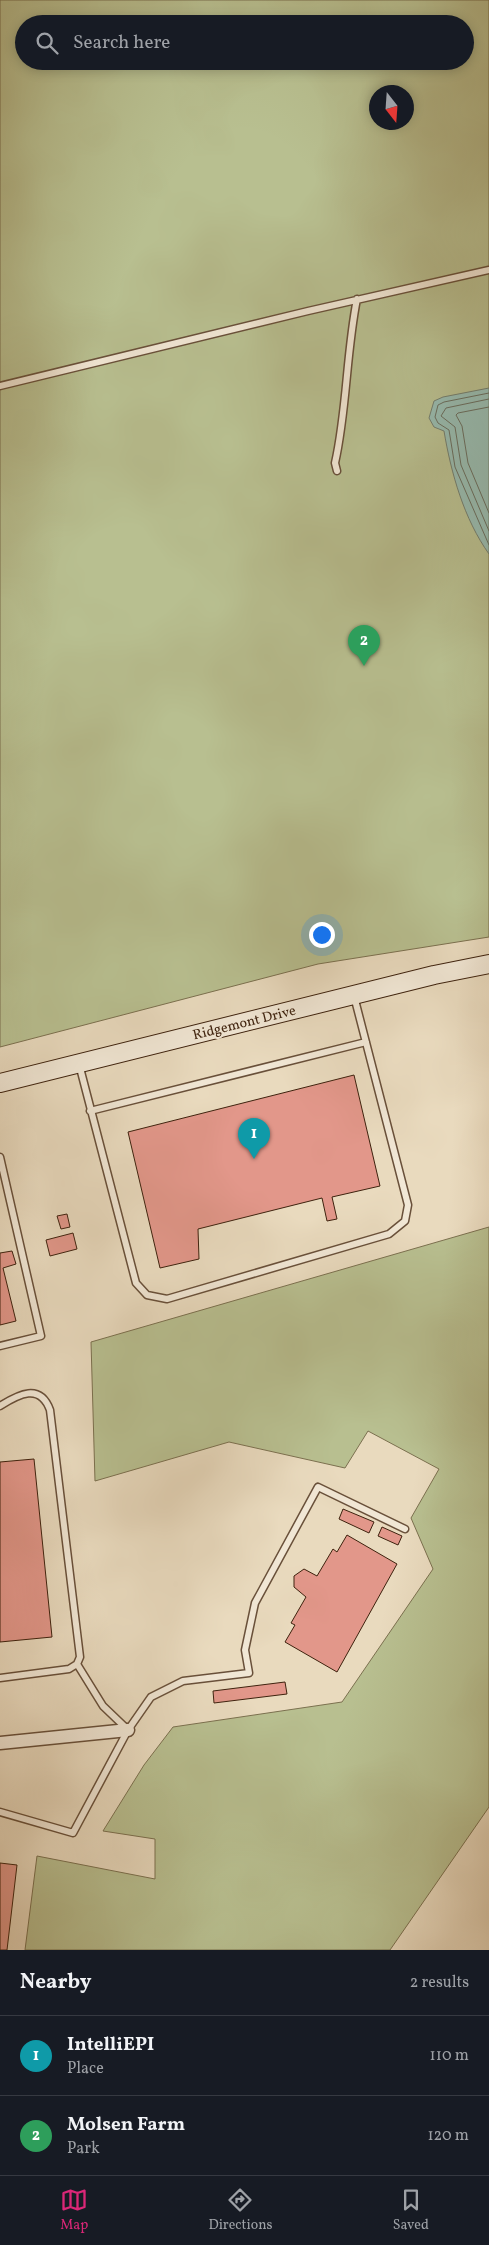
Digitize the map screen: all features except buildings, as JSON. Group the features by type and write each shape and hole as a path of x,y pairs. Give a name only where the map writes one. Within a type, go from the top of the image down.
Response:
{"street":[{"name":"Ridgemont Drive","path":"0,1083 354,994 489,964"},
{"path":"0,1743 128,1730"}],"lane":[{"path":"0,386 357,299 489,270"},
{"path":"337,472 335,463 343,413 350,335 357,299"},
{"path":"78,1063 136,1283 147,1295 168,1299 389,1234 405,1221 408,1205 354,994"},
{"path":"90,1110 366,1042"},
{"path":"0,1157 41,1336 0,1346"},
{"path":"0,1406 26,1393 38,1394 46,1400 50,1410 80,1651 77,1664 103,1706 128,1730"},
{"path":"0,1812 74,1833 128,1730 151,1697 183,1681 248,1673 245,1650 255,1603 318,1487 405,1528"},
{"path":"0,1678 69,1669 77,1664"}],"green space":[{"path":"0,0 489,0 489,937 318,964 0,1047"},
{"path":"489,1227 489,1807 390,1950 25,1950 37,1856 155,1879 155,1839 103,1831 144,1765 173,1727 342,1702 433,1569 411,1518 439,1469 368,1431 345,1468 229,1442 95,1481 91,1342"}],"water":[{"path":"489,388 489,554 472,526 460,495 450,463 444,431 434,427 429,418 434,401 443,397"}],"place":[{"name":"Molsen Farm","path":"364,666"},
{"name":"IntelliEPI","path":"254,1159"}]}
